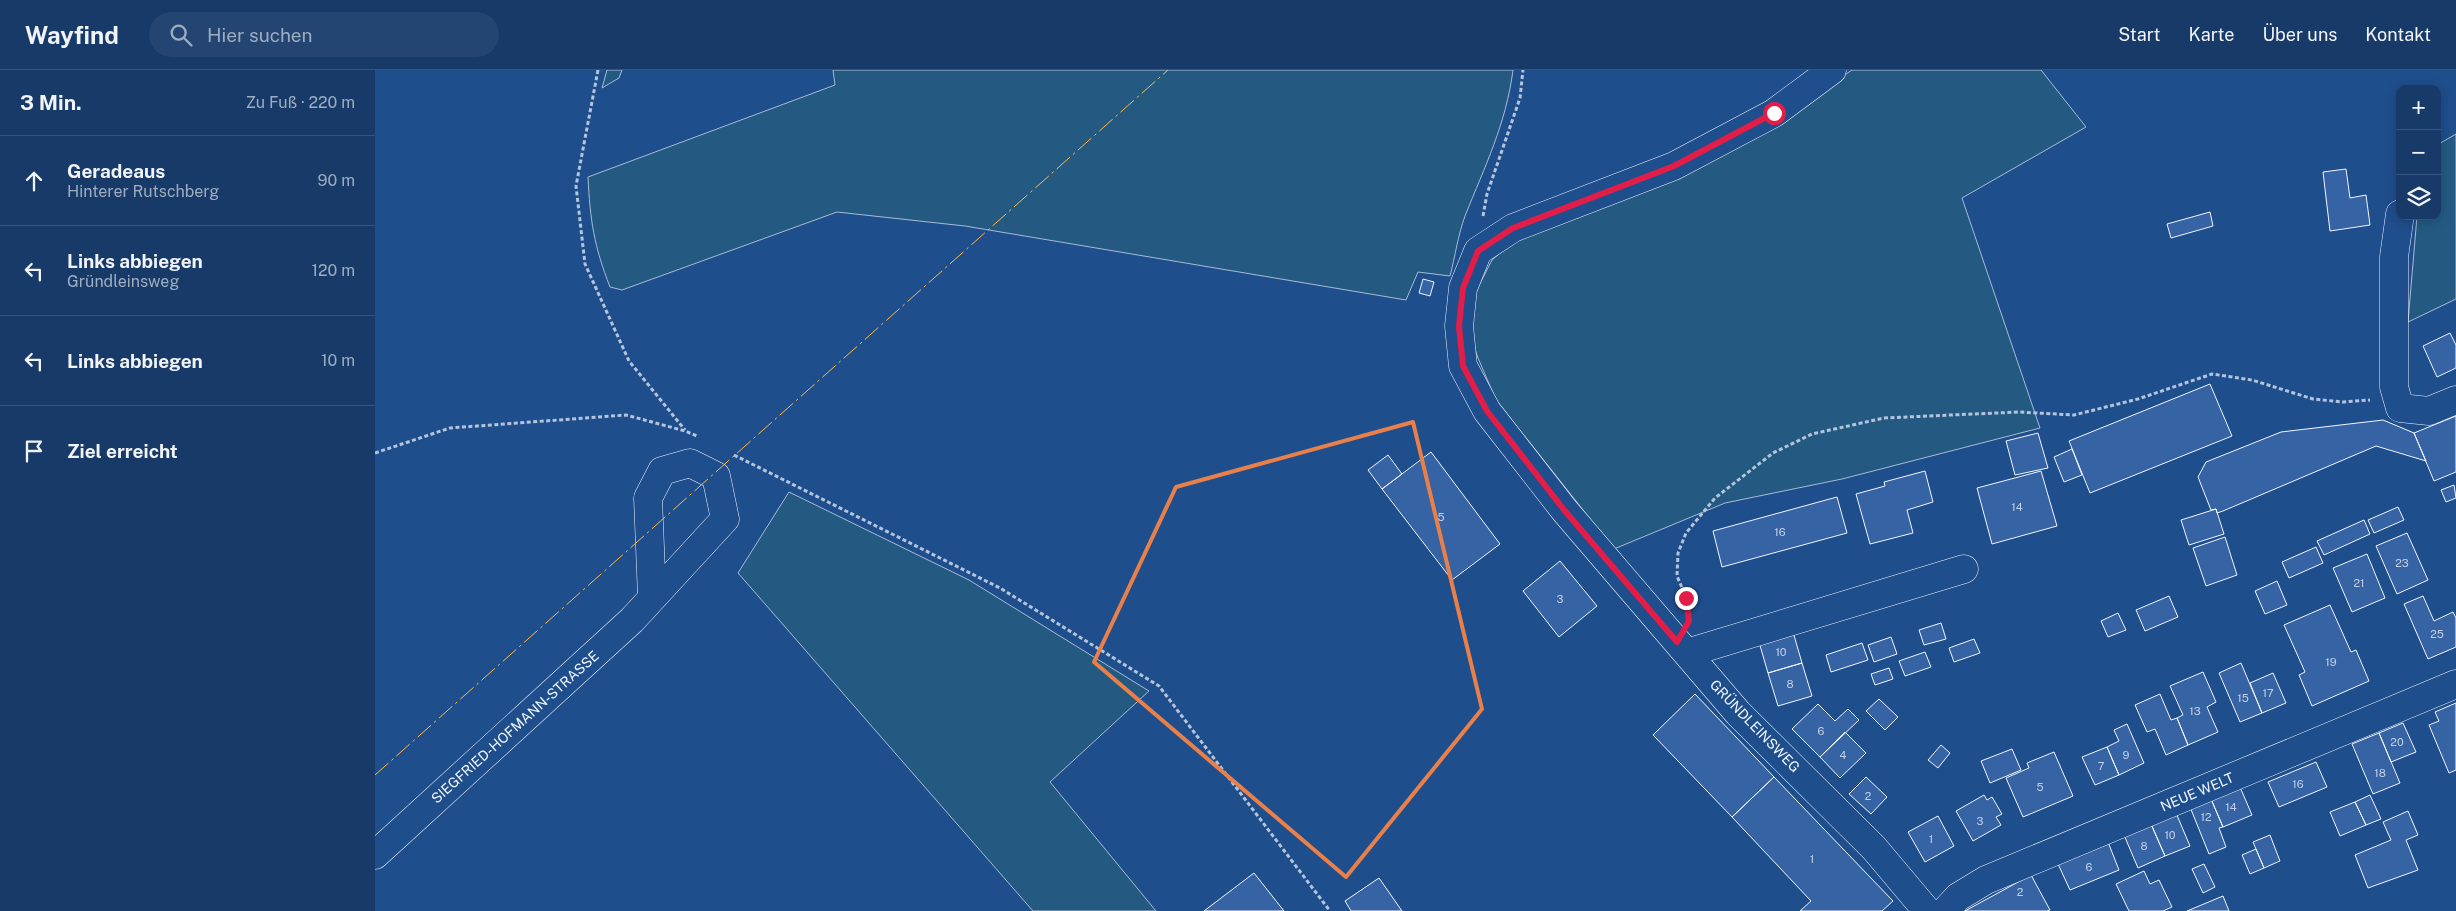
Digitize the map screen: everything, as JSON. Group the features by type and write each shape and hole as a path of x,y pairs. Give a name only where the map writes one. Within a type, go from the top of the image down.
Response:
{"street":[{"path":"1478,251 1513,228 1674,166 1774,113 1832,70"},
{"path":"2399,220 2394,257 2394,387 2400,408 2429,411 2456,400"},
{"name":"GRÜNDLEINSWEG","path":"1478,251 1463,288 1459,326 1463,366 1487,411 1565,511 1738,713 1874,848 1927,911"},
{"path":"1682,647 1964,569"},
{"name":"SIEGFRIED-HOFMANN-STRASSE","path":"375,855 632,620 653,598"},
{"name":"NEUE WELT","path":"1945,911 1958,897 1986,880 2456,684"}],"path":[{"path":"599,70 576,186 585,264 629,361 685,431"},
{"path":"1478,251 1487,194 1520,98 1523,70"},
{"path":"1682,647 1689,621 1686,598 1677,576 1678,553 1686,532 1715,498 1773,453 1812,434 1884,418 2019,412 2074,415 2138,399 2212,374 2252,380 2313,399 2343,402 2397,398"},
{"path":"375,453 450,428 626,415 685,431 702,439"},
{"path":"728,452 1000,588 1159,686 1330,911"}],"highlighted area":[{"path":"1413,422 1482,709 1346,877 1094,662 1176,487"}],"shaded area":[{"path":"607,70 622,70 619,78 602,88"},
{"path":"833,70 1513,70 1510,90 1500,127 1465,216 1450,276 1418,272 1406,300 965,226 837,212 622,290 610,287 600,259 594,233 588,177 835,85"},
{"path":"1852,70 2041,70 2086,127 1962,198 2040,428 1842,479 1725,503 1614,549 1496,400 1469,332 1474,295 1492,260 1521,235 1767,128"},
{"path":"2456,134 2456,299 2408,322 2417,220 2441,220 2441,143"},
{"path":"789,492 969,580 1149,691 1050,782 1156,911 1033,911 738,573"}],"building":[{"path":"2346,169 2350,198 2366,195 2370,225 2330,231 2323,172"},
{"path":"2210,212 2213,226 2171,238 2167,224"},
{"path":"1423,279 1434,282 1430,296 1419,293"},
{"path":"2450,333 2456,345 2456,368 2437,377 2423,346"},
{"path":"2210,384 2232,436 2090,493 2069,441"},
{"path":"2456,416 2456,472 2434,481 2414,433"},
{"path":"2383,420 2414,433 2426,461 2376,446 2223,511 2217,513 2216,509 2211,510 2198,477 2206,462 2281,432"},
{"path":"2038,433 2048,468 2015,475 2006,441"},
{"path":"2072,449 2082,475 2064,482 2054,457"},
{"path":"1431,452 1500,544 1452,580 1382,489"},
{"path":"1388,455 1402,474 1382,489 1368,470"},
{"path":"1925,471 1933,502 1907,510 1913,533 1870,544 1856,494 1885,486 1884,482"},
{"path":"2041,471 2057,526 1992,544 1977,488"},
{"path":"2454,485 2456,498 2446,502 2441,490"},
{"path":"1837,497 1847,533 1722,567 1713,531"},
{"path":"2398,507 2404,520 2374,533 2368,520"},
{"path":"2216,509 2224,534 2189,545 2181,520"},
{"path":"2364,520 2370,534 2324,555 2317,541"},
{"path":"2407,533 2428,580 2397,594 2376,546"},
{"path":"2225,537 2237,575 2206,586 2193,548"},
{"path":"2316,547 2323,563 2289,578 2282,562"},
{"path":"2367,554 2385,598 2352,612 2333,568"},
{"path":"1560,561 1597,606 1559,637 1523,591"},
{"path":"2277,581 2287,605 2265,614 2255,591"},
{"path":"2169,596 2178,617 2145,631 2136,610"},
{"path":"2423,596 2434,621 2453,612 2456,618 2456,647 2428,659 2404,604"},
{"path":"2330,605 2351,652 2356,650 2369,681 2312,706 2299,675 2305,672 2284,625"},
{"path":"2118,613 2126,630 2108,637 2101,621"},
{"path":"1941,623 1946,639 1924,645 1919,630"},
{"path":"1793,632 1802,663 1768,673 1759,642"},
{"path":"1891,637 1897,654 1874,662 1868,645"},
{"path":"1974,639 1980,653 1954,662 1949,648"},
{"path":"1862,643 1868,660 1831,672 1826,655"},
{"path":"1925,652 1931,667 1905,676 1899,661"},
{"path":"1802,663 1812,696 1778,706 1768,673"},
{"path":"2241,663 2262,713 2240,722 2219,673"},
{"path":"1889,668 1893,679 1875,685 1871,674"},
{"path":"2203,672 2216,702 2207,707 2218,732 2188,745 2177,718 2183,715 2170,686"},
{"path":"2273,673 2286,703 2262,713 2250,683"},
{"path":"1695,694 1774,777 1732,817 1653,735"},
{"path":"2160,694 2171,720 2177,718 2188,745 2166,755 2155,729 2147,732 2135,705"},
{"path":"1879,699 1898,717 1885,730 1866,711"},
{"path":"2456,703 2456,770 2449,773 2429,725 2439,721 2435,712"},
{"path":"1818,704 1835,721 1848,709 1859,720 1820,757 1792,729"},
{"path":"2403,723 2416,752 2391,762 2379,733"},
{"path":"2127,724 2144,763 2119,775 2107,747 2119,741 2114,730"},
{"path":"1845,732 1866,753 1840,778 1820,757"},
{"path":"2379,733 2400,783 2373,794 2352,744"},
{"path":"1941,745 1950,753 1938,768 1928,760"},
{"path":"2107,747 2119,775 2095,785 2082,757"},
{"path":"2012,749 2021,770 1990,783 1981,761"},
{"path":"2054,752 2073,796 2023,817 2006,778 2029,768 2027,763"},
{"path":"2316,762 2327,787 2279,807 2268,782"},
{"path":"1774,777 1893,901 1882,911 1800,911 1811,901 1732,817"},
{"path":"1866,777 1887,797 1871,814 1849,794"},
{"path":"2240,787 2252,815 2223,827 2211,799"},
{"path":"1984,795 1987,800 1992,797 2002,814 1996,817 2001,825 1973,841 1956,811"},
{"path":"2370,795 2381,819 2366,825 2355,802"},
{"path":"2211,799 2223,827 2219,828 2226,847 2209,854 2190,807"},
{"path":"2355,802 2366,825 2340,836 2330,812"},
{"path":"2408,811 2418,835 2406,840 2418,870 2368,888 2355,855 2391,840 2383,822"},
{"path":"2176,813 2190,846 2165,856 2151,824"},
{"path":"1938,816 1954,846 1925,862 1908,832"},
{"path":"2151,824 2165,856 2138,868 2124,835"},
{"path":"2270,835 2280,861 2264,868 2253,842"},
{"path":"2108,842 2119,870 2070,890 2058,864"},
{"path":"2256,849 2264,868 2250,874 2242,855"},
{"path":"2204,864 2215,887 2203,893 2192,869"},
{"path":"2144,871 2150,884 2159,880 2172,907 2163,911 2129,911 2116,884"},
{"path":"1254,873 1284,911 1204,911"},
{"path":"2031,875 2050,910 1965,911"},
{"path":"1379,878 1402,911 1351,911 1345,901"},
{"path":"2223,896 2229,911 2187,911"}],"power":[{"path":"375,775 1168,70"}],"route":[{"path":"1686,598 1689,621 1677,642 1565,511 1487,411 1463,366 1459,326 1463,288 1478,251 1513,228 1674,166 1774,113"}]}
